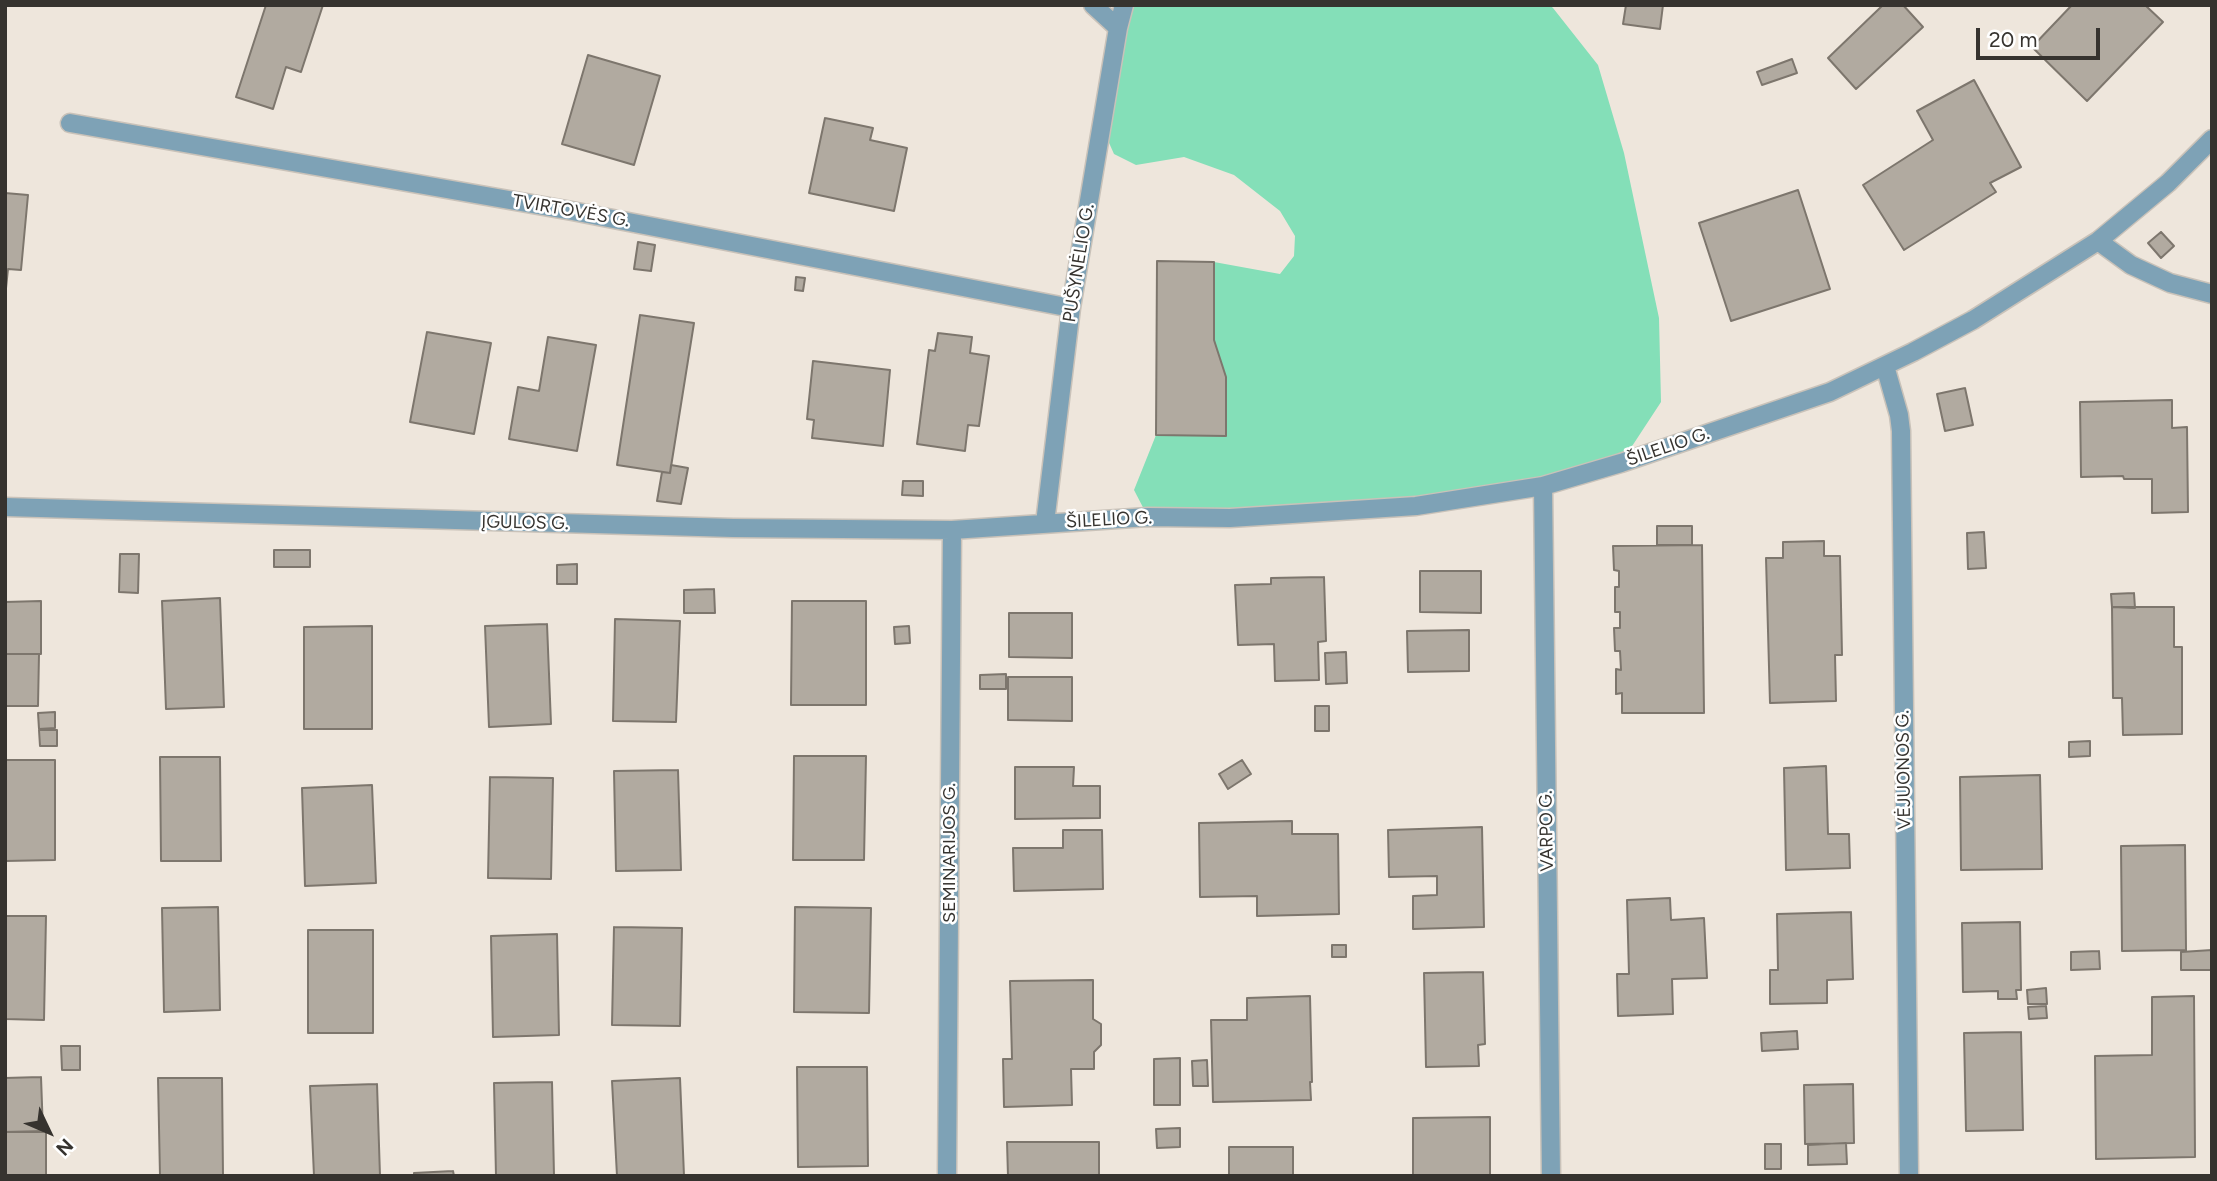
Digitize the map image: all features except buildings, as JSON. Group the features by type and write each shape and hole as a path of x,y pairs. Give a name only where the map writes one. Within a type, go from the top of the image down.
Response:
{"street":[{"path":"1093,5 1118,28"},
{"name":"PUŠYNĖLIO G.","path":"1045,523 1071,309 1124,5"},
{"name":"TVIRTOVĖS G.","path":"70,123 572,211 1071,309"},
{"name":"ŠILELIO G.","path":"1045,523 1149,517 1230,518 1416,506 1543,486 1621,463 1830,392 1973,320 2098,242 2168,183 2212,139"},
{"path":"2098,242 2131,265 2160,279 2212,294"},
{"name":"VĖJUONOS G.","path":"1885,366 1901,431 1909,1176"},
{"name":"VARPO G.","path":"1543,486 1551,1176"},
{"name":"ĮGULOS G.","path":"5,507 678,527 952,530 1045,523"},
{"name":"SEMINARIJOS G.","path":"947,1176 952,530"}],"green space":[{"path":"1124,5 1550,5 1598,65 1624,153 1659,318 1661,402 1621,463 1416,506 1148,517 1134,490 1156,435 1226,435 1226,377 1214,340 1214,262 1280,274 1294,256 1295,236 1280,211 1234,175 1184,157 1136,165 1114,154 1102,127"}]}
